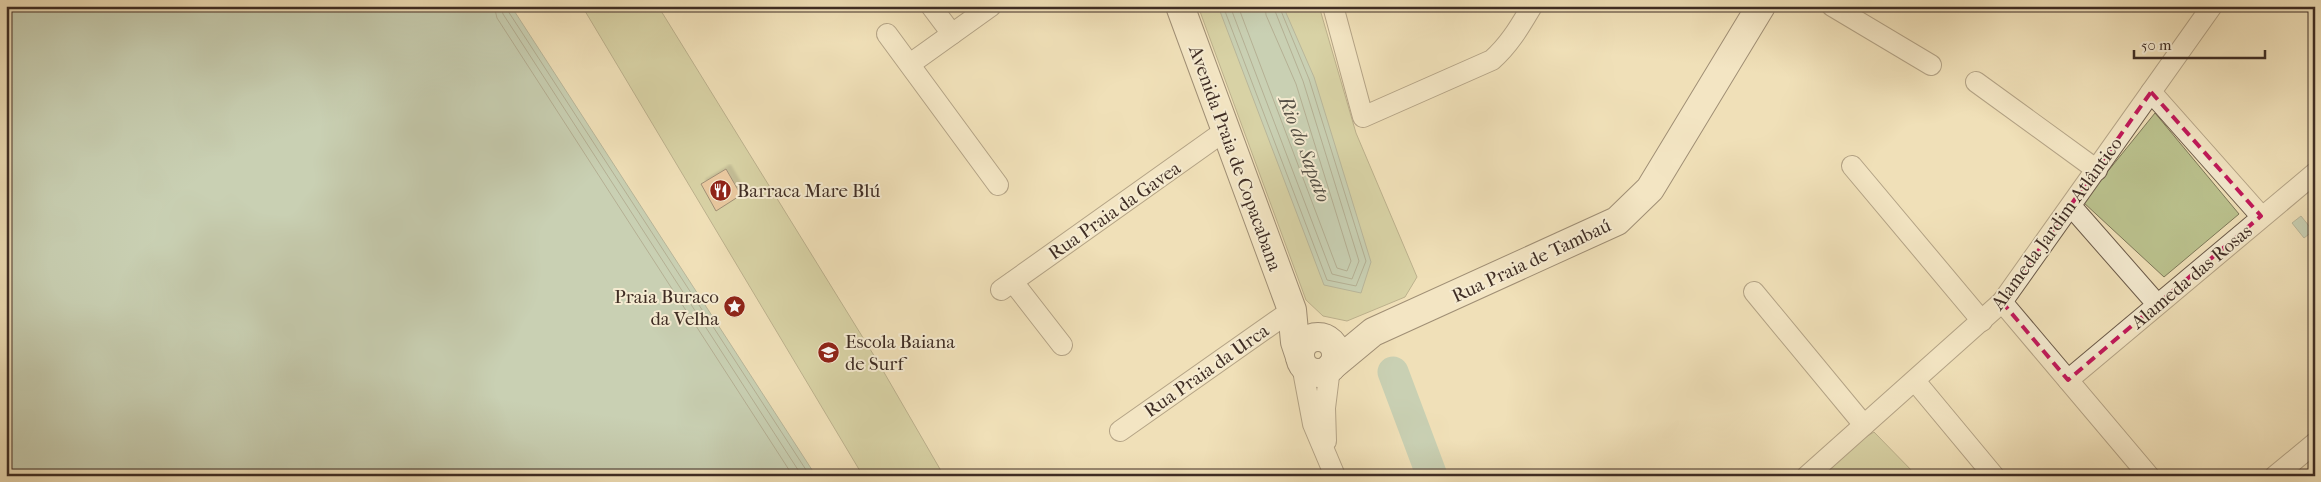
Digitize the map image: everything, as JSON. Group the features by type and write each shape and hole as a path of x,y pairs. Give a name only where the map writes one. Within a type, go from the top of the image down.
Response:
{"street":[{"path":"931,6 952,34"},
{"path":"910,64 991,6"},
{"name":"Avenida Praia de Copacabana","path":"1180,6 1292,310 1296,342 1313,424 1332,467"},
{"path":"1333,6 1364,117 1492,60 1505,49 1532,6"},
{"name":"Rua Praia de Tambaú","path":"1331,367 1373,332 1617,221 1650,189 1761,6"},
{"path":"1832,6 1931,64"},
{"name":"Alameda Jardim Atlântico","path":"1807,476 2002,302 2151,92 2204,9"},
{"path":"887,34 998,185"},
{"path":"1976,82 2097,170"},
{"path":"2151,92 2262,216"},
{"name":"Rua Praia da Gavea","path":"1062,345 1007,286 1226,130"},
{"path":"1852,166 1982,321"},
{"name":"Alameda das Rosas","path":"2068,380 2315,173"},
{"path":"2071,206 2157,304"},
{"path":"1754,292 1864,425"},
{"path":"2002,302 2149,476"},
{"name":"Avenida Praia de Copacabana","path":"1292,310 1325,338"},
{"name":"Rua Praia da Urca","path":"1120,431 1292,310"},
{"name":"Rua Praia de Tambaú","path":"1325,338 1373,332"},
{"path":"1318,336 1325,338 1335,348 1336,358 1331,367 1325,372 1313,373 1303,366 1300,359 1302,345 1306,340 1318,336"},
{"name":"Avenida Praia de Copacabana","path":"1331,367 1325,426 1332,467"},
{"path":"1915,381 1994,476"},
{"path":"2275,476 2315,443"}],"highlighted area":[{"path":"2151,92 2261,216 2068,380 2002,302"}],"green space":[{"path":"582,6 658,6 878,362 944,476 863,476"},
{"path":"1198,6 1319,6 1356,133 1417,277 1405,297 1347,321 1323,316 1306,300"},
{"path":"2155,113 2239,214 2164,277 2083,202"},
{"path":"1874,432 1917,476 1813,476 1811,472"}],"water":[{"path":"6,6 511,6 816,476 6,476"},
{"path":"1218,6 1283,6 1314,77 1371,262 1361,293 1324,285"},
{"path":"2301,216 2313,231 2304,238 2292,223"}],"building":[{"name":"Barraca Mare Blú","path":"726,169 741,195 716,211 701,184"}],"waterway":[{"name":"Rio do Sapato","path":"1393,372 1432,476"}],"place":[{"name":"Barraca Mare Blú","path":"721,190"},
{"name":"Praia Buraco da Velha","path":"735,307"},
{"name":"Escola Baiana de Surf","path":"829,352"}]}
